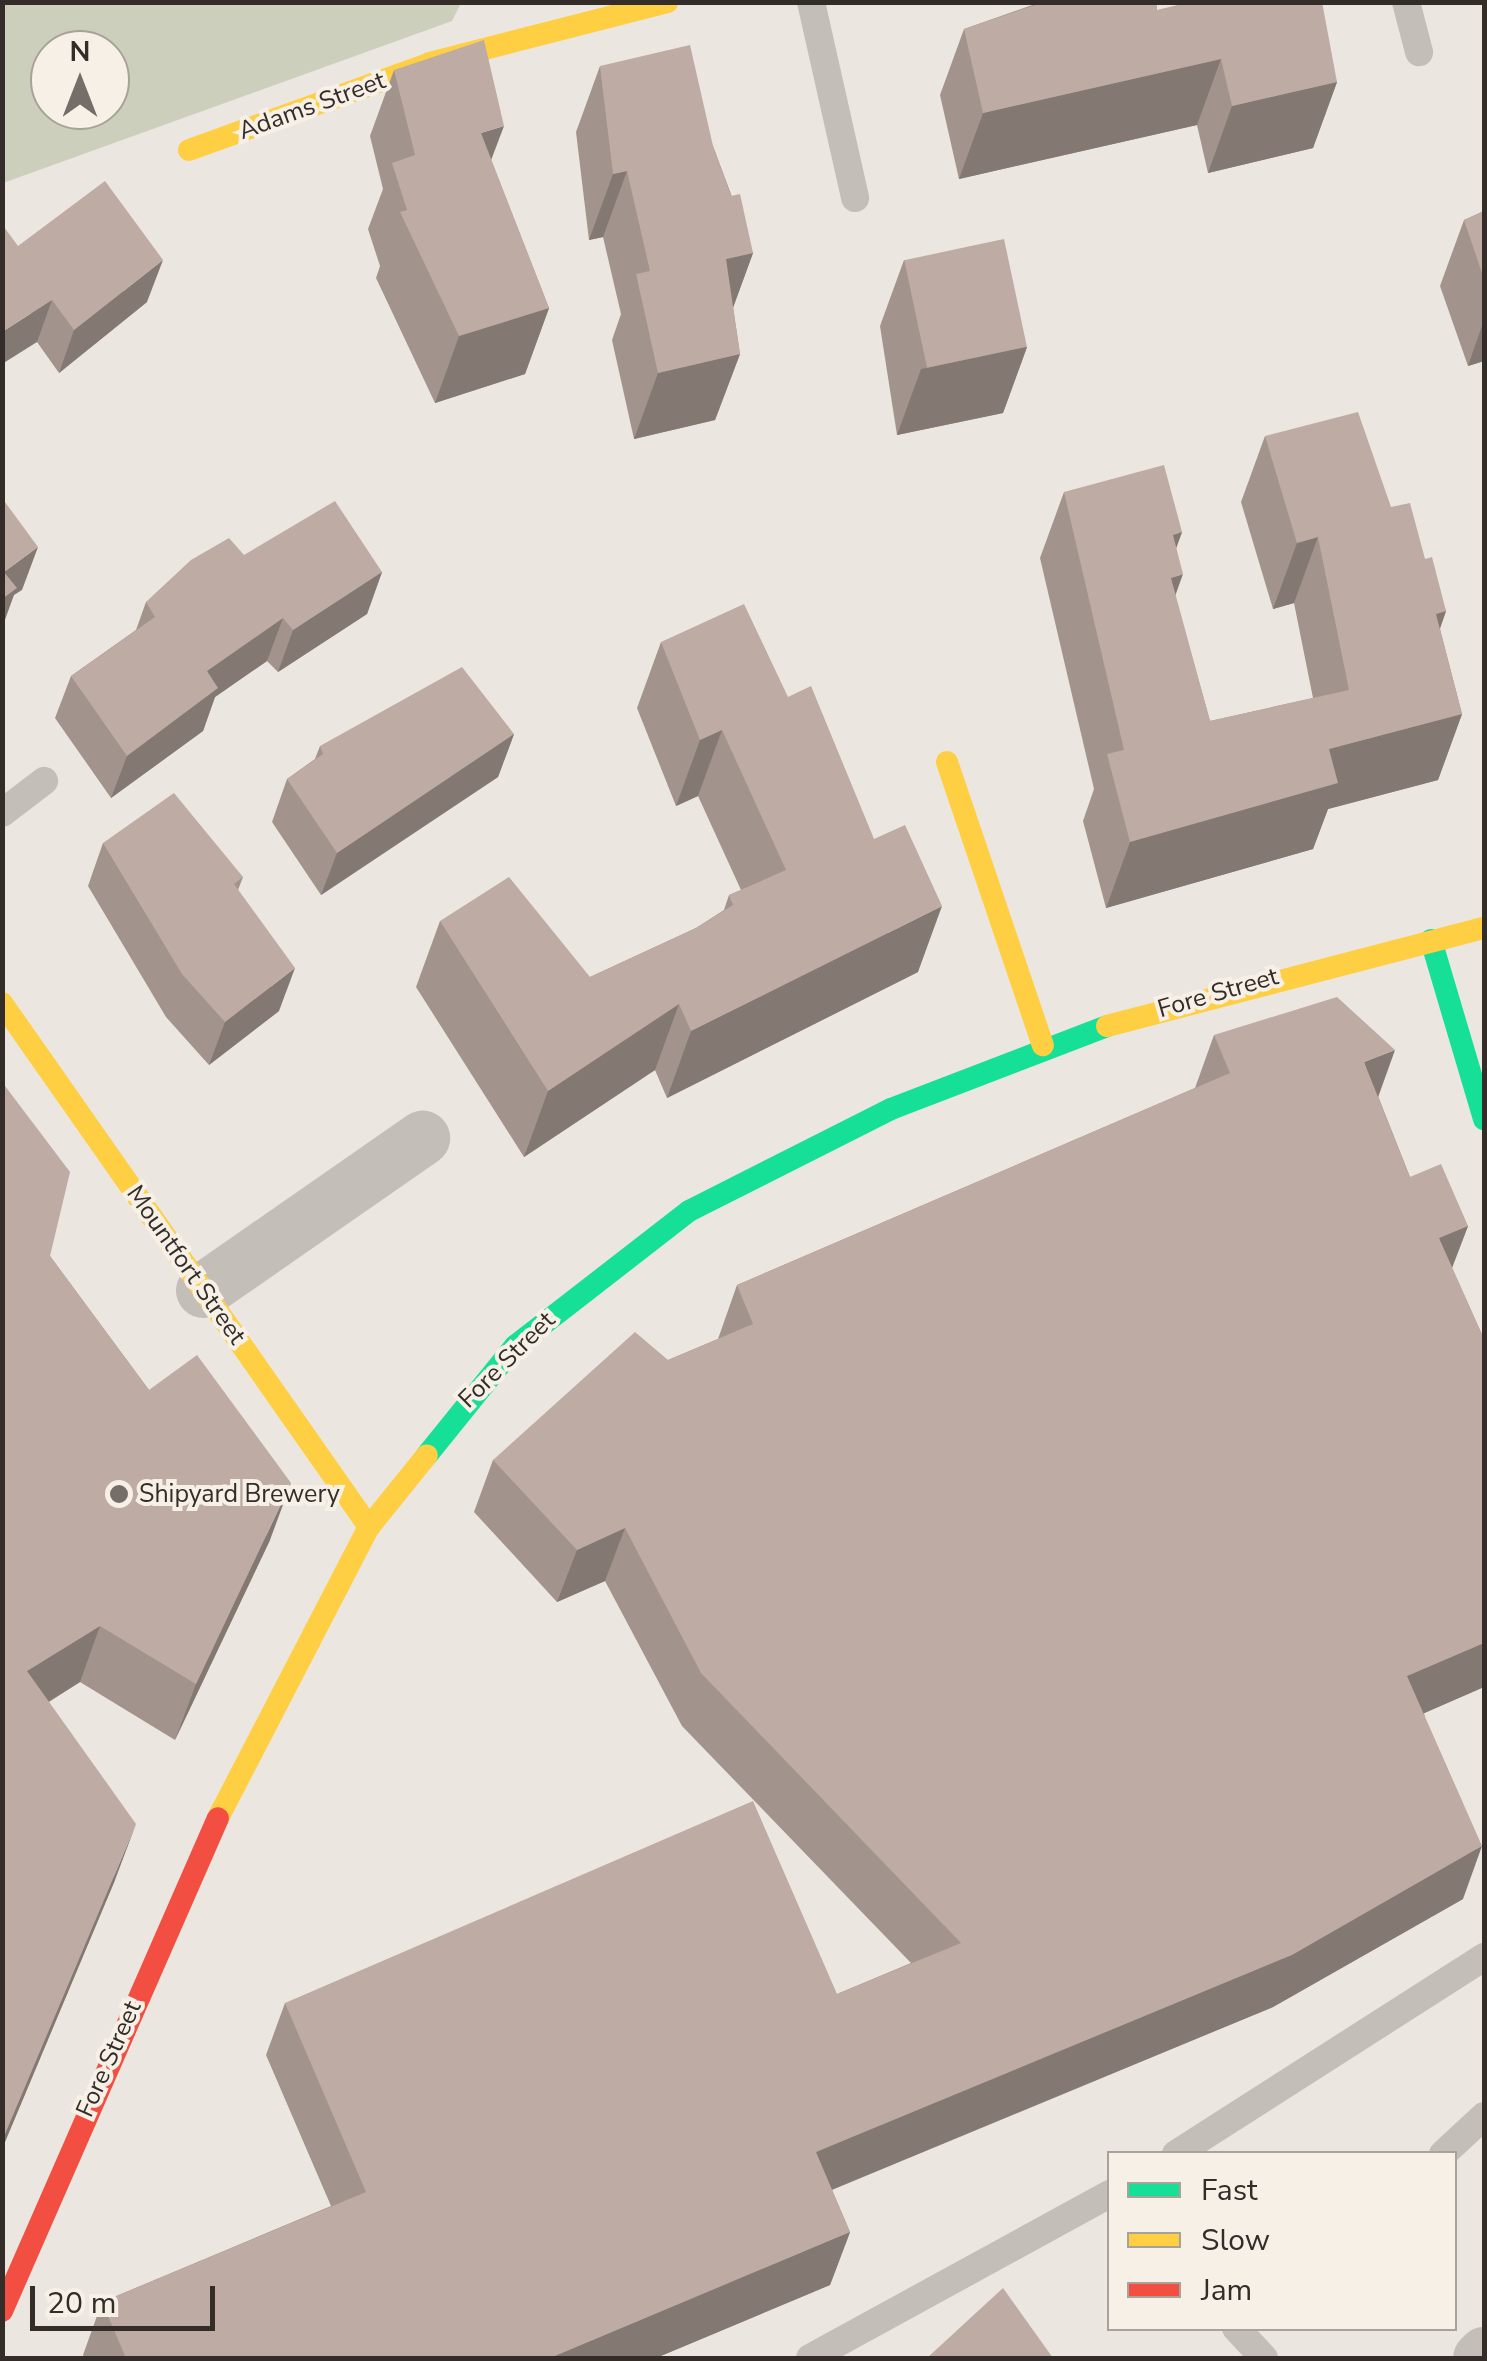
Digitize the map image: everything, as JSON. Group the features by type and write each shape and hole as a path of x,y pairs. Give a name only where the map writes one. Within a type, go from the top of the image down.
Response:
{"street":[{"name":"Adams Street","path":"189,150 430,63 667,2"},
{"path":"947,762 1042,1046"},
{"name":"Fore Street","path":"2,2312 206,1840 369,1527 462,1402 597,1274 786,1158 1042,1046 1264,978 1484,928"},
{"path":"1432,940 1484,1119"},
{"name":"Mountfort Street","path":"2,1003 369,1527"},
{"path":"204,1290 422,1138"}],"lane":[{"path":"811,2 855,198"},
{"path":"1406,2 1419,52"},
{"path":"2,813 44,781"},
{"path":"1181,2151 1484,1957"},
{"path":"1447,2151 1484,2116"},
{"path":"810,2358 1107,2196"},
{"path":"1244,2331 1264,2358"}],"green space":[{"path":"3,2 461,2 452,21 3,183"}],"building":[{"path":"1044,2 1156,2 1157,10 1190,2 1322,2 1337,82 1232,106 1221,59 983,113 964,29"},
{"path":"484,40 504,126 481,133 549,308 459,336 400,212 407,210 392,163 415,155 394,70"},
{"path":"690,45 713,146 731,196 740,194 753,253 726,259 740,354 658,373 636,274 650,271 627,171 613,174 600,66"},
{"path":"105,181 163,260 74,330 52,300 2,332 2,228 18,246"},
{"path":"1484,211 1484,279 1464,220"},
{"path":"1004,239 1027,347 927,368 904,260"},
{"path":"1358,412 1391,507 1410,503 1425,559 1432,557 1446,611 1436,614 1462,714 1329,749 1338,783 1130,842 1107,754 1124,750 1064,492 1164,465 1182,532 1173,535 1183,574 1171,578 1210,721 1349,690 1318,537 1297,543 1265,436"},
{"path":"2,498 38,547 4,572 17,588 2,599"},
{"path":"335,501 382,572 293,630 283,618 207,671 218,688 127,756 71,676 155,617 146,602 191,560 229,538 244,555"},
{"path":"744,604 788,697 811,686 874,839 905,825 942,906 691,1031 679,1004 548,1091 440,921 509,877 590,977 696,928 733,905 729,895 786,870 722,730 700,740 661,642"},
{"path":"462,667 514,734 337,853 287,779 323,754 320,746"},
{"path":"174,793 243,877 234,884 295,968 225,1022 182,974 103,843"},
{"path":"1337,997 1395,1050 1364,1062 1410,1177 1441,1164 1468,1226 1439,1238 1484,1339 1484,1643 1407,1676 1482,1846 1292,1955 816,2152 850,2232 550,2358 126,2358 102,2302 366,2192 285,2003 753,1801 837,1994 961,1943 701,1673 625,1528 577,1550 493,1460 635,1332 668,1360 753,1324 737,1285 1230,1073 1214,1035"},
{"path":"2,1082 70,1172 50,1256 149,1390 197,1355 291,1483 196,1684 100,1626 27,1671 136,1824 2,2141"},
{"path":"1003,2288 1053,2358 927,2358"}],"traffic: fast":[{"path":"1431,940 1484,1119"},
{"path":"427,1455 515,1346 689,1211 891,1109 1107,1026"}],"traffic: slow":[{"path":"189,150 430,63 667,2"},
{"path":"947,762 1043,1045"},
{"path":"1107,1026 1484,928"},
{"path":"2,1003 369,1527"},
{"path":"218,1818 369,1527 427,1455"}],"traffic: jam":[{"path":"2,2311 218,1818"}],"place":[{"name":"Shipyard Brewery","path":"119,1494"}]}
